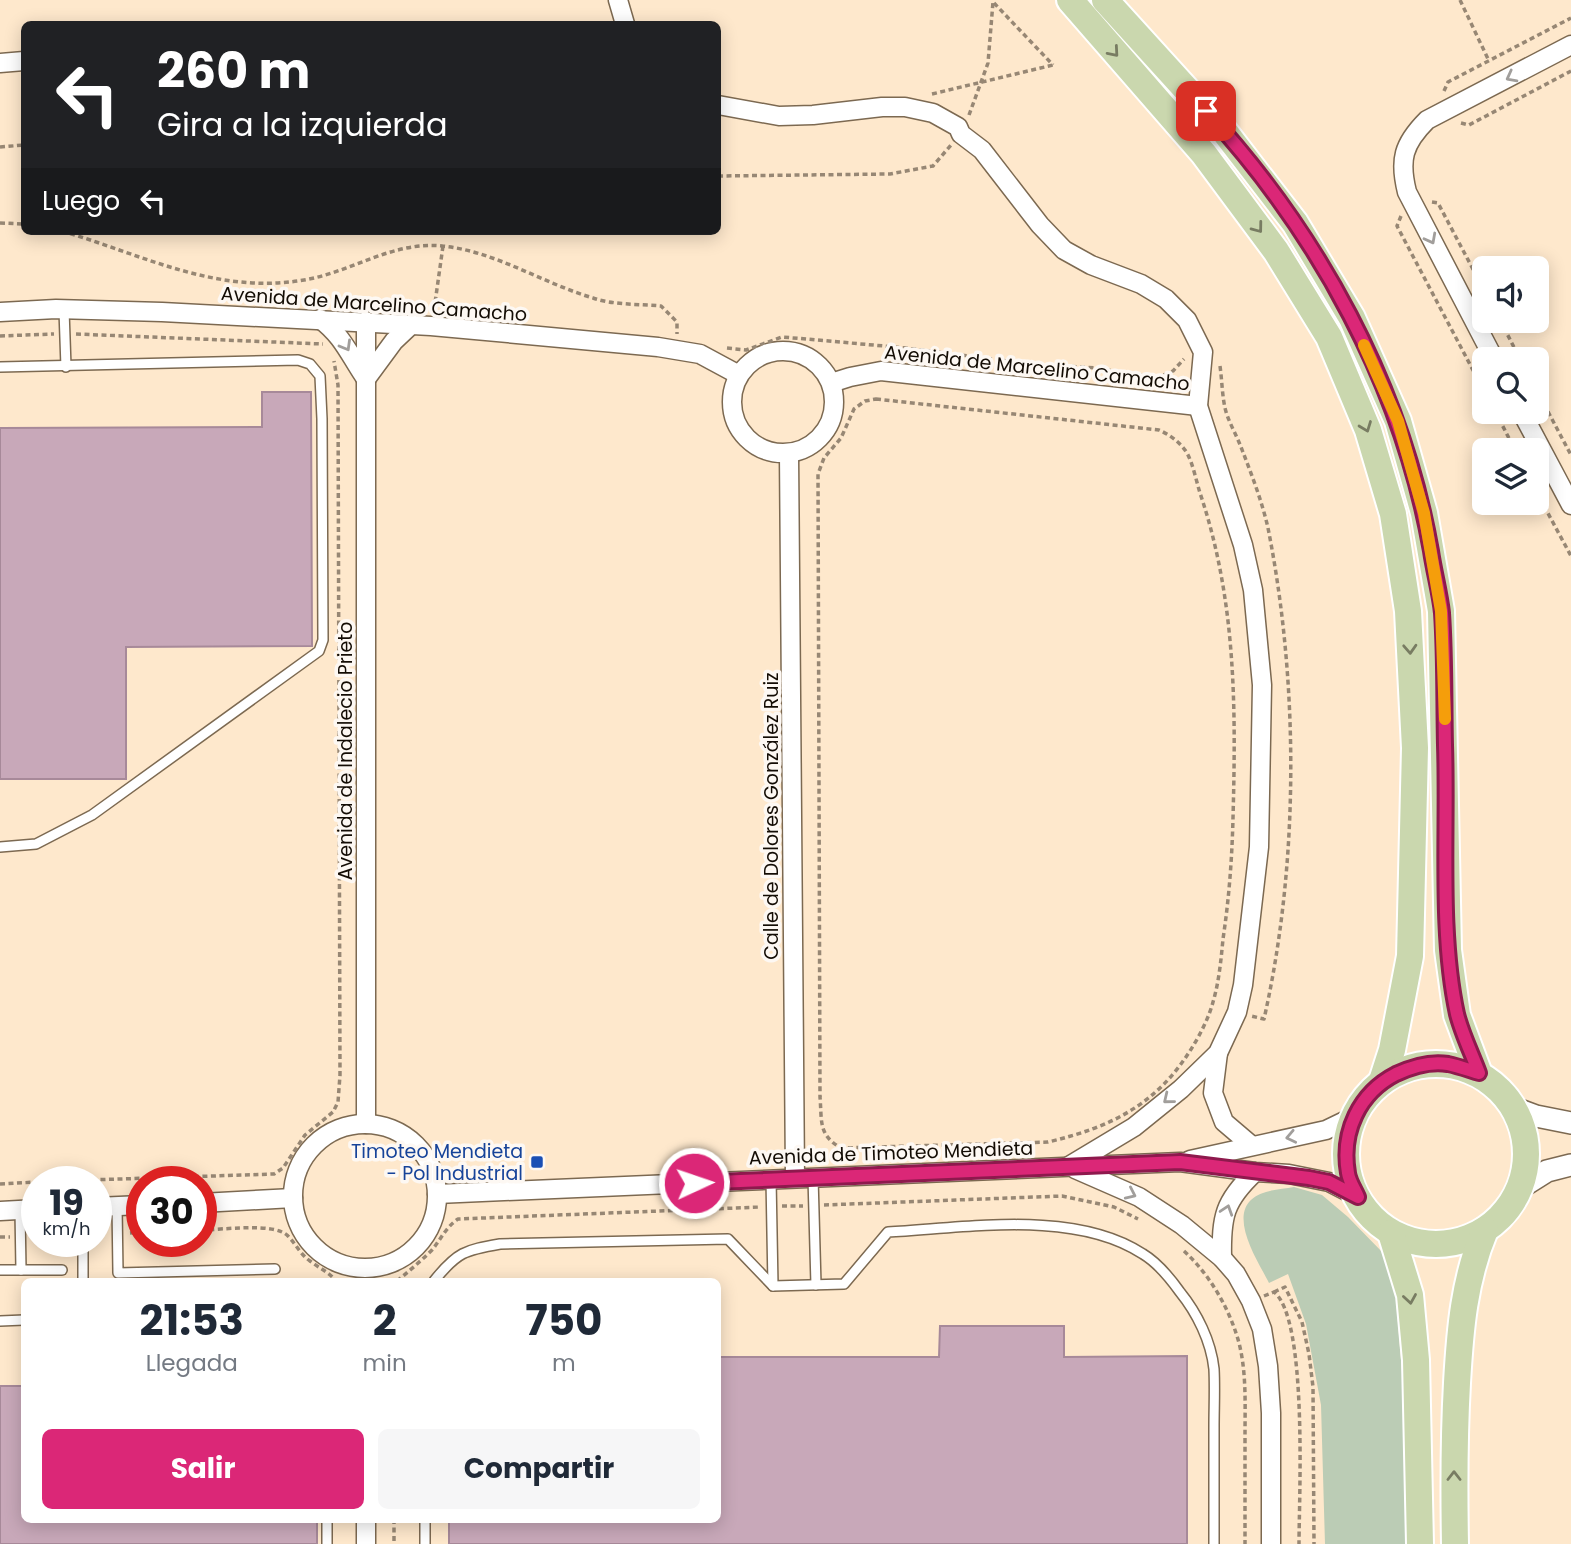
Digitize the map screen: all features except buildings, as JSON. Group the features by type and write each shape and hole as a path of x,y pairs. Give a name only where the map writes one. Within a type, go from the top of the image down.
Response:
{"main road":[{"path":"1070,0 1204,154 1276,251 1329,337 1368,429 1393,514 1408,611 1415,748 1410,956 1392,1049 1382,1081"},
{"path":"1105,0 1224,131 1295,223 1352,318 1398,421 1424,513 1441,611 1448,950 1457,1015 1479,1073"},
{"path":"1446,1064 1479,1073 1499,1088 1514,1108 1524,1134 1526,1159 1520,1188 1504,1214 1485,1230 1455,1243 1422,1244 1391,1233 1373,1219 1358,1197 1348,1175 1346,1142 1365,1097 1382,1081 1412,1066 1446,1064"},
{"path":"1455,1544 1454,1443 1459,1354 1465,1295 1474,1256 1485,1230"},
{"path":"1391,1233 1410,1295 1416,1372 1420,1544"}],"street":[{"path":"618,0 624,21"},
{"path":"1488,347 1407,192 1402,172 1404,152 1412,135 1427,120 1571,45"},
{"path":"0,63 21,61"},
{"path":"721,106 779,116 882,107 905,107 933,113 958,127 961,134 982,150 1040,225 1064,250 1091,265 1141,284 1166,299 1187,320 1203,352 1198,405 1243,545 1253,590 1262,685 1259,846 1243,985 1237,1012 1218,1053 1181,1089 1134,1127 1069,1166"},
{"name":"Avenida de Marcelino Camacho","path":"0,312 64,310 412,324 677,350 700,354 739,375"},
{"path":"320,319 343,340 366,379 383,353 412,324"},
{"name":"Avenida de Indalecio Prieto","path":"366,321 366,1124"},
{"path":"788,351 811,358 823,369 831,383 835,402 832,420 822,436 807,448 789,454 773,453 757,447 745,437 736,423 732,407 733,391 739,375 763,354 788,351"},
{"name":"Avenida de Marcelino Camacho","path":"831,383 881,371 1198,405"},
{"path":"1528,424 1571,505"},
{"name":"Calle de Dolores González Ruiz","path":"789,454 795,1178"},
{"path":"1218,1053 1213,1093 1224,1122 1251,1145"},
{"path":"1514,1108 1536,1116 1571,1123"},
{"name":"Avenida de Timoteo Mendieta","path":"1180,1162 1326,1130 1355,1116"},
{"path":"366,1124 393,1130 415,1144 434,1175 437,1194 433,1218 422,1240 396,1260 365,1274 329,1258 315,1247 303,1233 293,1198 295,1179 302,1161 314,1145 329,1133 347,1126 366,1124"},
{"name":"Avenida de Timoteo Mendieta","path":"437,1194 1180,1162 1289,1174 1329,1182 1358,1197"},
{"path":"1520,1188 1547,1171 1571,1164"},
{"path":"1069,1166 1139,1197 1182,1226 1223,1258 1241,1283 1262,1329 1271,1413 1271,1544"},
{"path":"1223,1258 1222,1231 1227,1206 1236,1190 1255,1172"},
{"path":"217,1202 293,1198"},
{"path":"112,1206 126,1206"},
{"path":"0,1211 21,1210"},
{"path":"366,1523 366,1544"}],"lane":[{"path":"64,310 66,367"},
{"path":"0,367 298,360 310,363 320,376 322,408 323,640 319,651 92,815 36,844 0,847"},
{"path":"813,1177 816,1285"},
{"path":"771,1179 773,1286"},
{"path":"117,1206 118,1273 275,1269"},
{"path":"436,1278 449,1262 468,1250 500,1244 728,1239 773,1286 844,1284 888,1232 1023,1225 1087,1230 1145,1254 1167,1275 1187,1301 1205,1332 1214,1367 1214,1544"},
{"path":"21,1270 23,1257"},
{"path":"83,1257 83,1278"},
{"path":"0,1270 62,1270"},
{"path":"0,1321 21,1320"},
{"path":"327,1523 327,1544"},
{"path":"425,1523 425,1544"}],"path":[{"path":"1460,0 1489,61"},
{"path":"921,97 1053,65 992,1"},
{"path":"721,176 890,174 933,166 961,134 988,62 992,1"},
{"path":"1443,93 1448,82 1571,18"},
{"path":"1458,122 1469,125 1571,71"},
{"path":"0,147 21,145"},
{"path":"1429,202 1438,203 1472,267"},
{"path":"1396,209 1402,218 1397,226 1472,368"},
{"path":"0,223 21,224"},
{"path":"75,235 173,270 213,280 251,283 303,280 405,248 443,246 483,255 596,299 661,306 677,322 677,350"},
{"path":"431,326 443,246"},
{"path":"0,336 65,334 322,344 332,350 338,386 338,1102 333,1112 304,1135 283,1168 274,1174 112,1179"},
{"path":"715,346 746,350 782,337 906,348 1031,364 1096,368 1157,378 1173,371 1185,358 1185,351"},
{"path":"1218,359 1226,410 1265,513 1276,568 1286,658 1290,729 1288,842 1276,969 1264,1019 1237,1012"},
{"path":"894,400 1158,430 1172,436 1187,453 1209,518 1222,571 1230,623 1233,682 1233,844 1222,954 1213,1004 1194,1045 1177,1070 1125,1116 1100,1128 1048,1142 841,1148 831,1142 823,1132 820,1097 818,474 824,458 841,438 854,409 865,401 894,400"},
{"path":"1549,414 1571,455"},
{"path":"1549,515 1571,556"},
{"path":"0,1184 21,1183"},
{"path":"217,1230 279,1230 288,1235 304,1256 332,1278"},
{"path":"1274,1292 1285,1287 1302,1322 1309,1354 1313,1387 1314,1544"},
{"path":"1215,1289 1237,1335 1242,1364 1245,1403 1245,1544"},
{"path":"394,1523 394,1544"}],"green space":[{"path":"1294,1187 1322,1195 1386,1256 1395,1286 1404,1397 1408,1544 1325,1544 1321,1405 1306,1324 1288,1274 1269,1283 1251,1247 1244,1220 1245,1208 1252,1199 1269,1191"}],"slow traffic":[{"path":"1364,345 1398,421 1424,513 1441,611 1445,719"}],"place":[{"name":"Timoteo Mendieta - Pol Industrial","path":"537,1162"}],"route":[{"path":"694,1183 1180,1162 1289,1174 1329,1182 1358,1197 1348,1175 1346,1142 1365,1097 1382,1081 1412,1066 1446,1064 1479,1073 1457,1015 1448,950 1446,747 1441,611 1418,490 1398,421 1352,318 1295,223 1206,111"}]}
